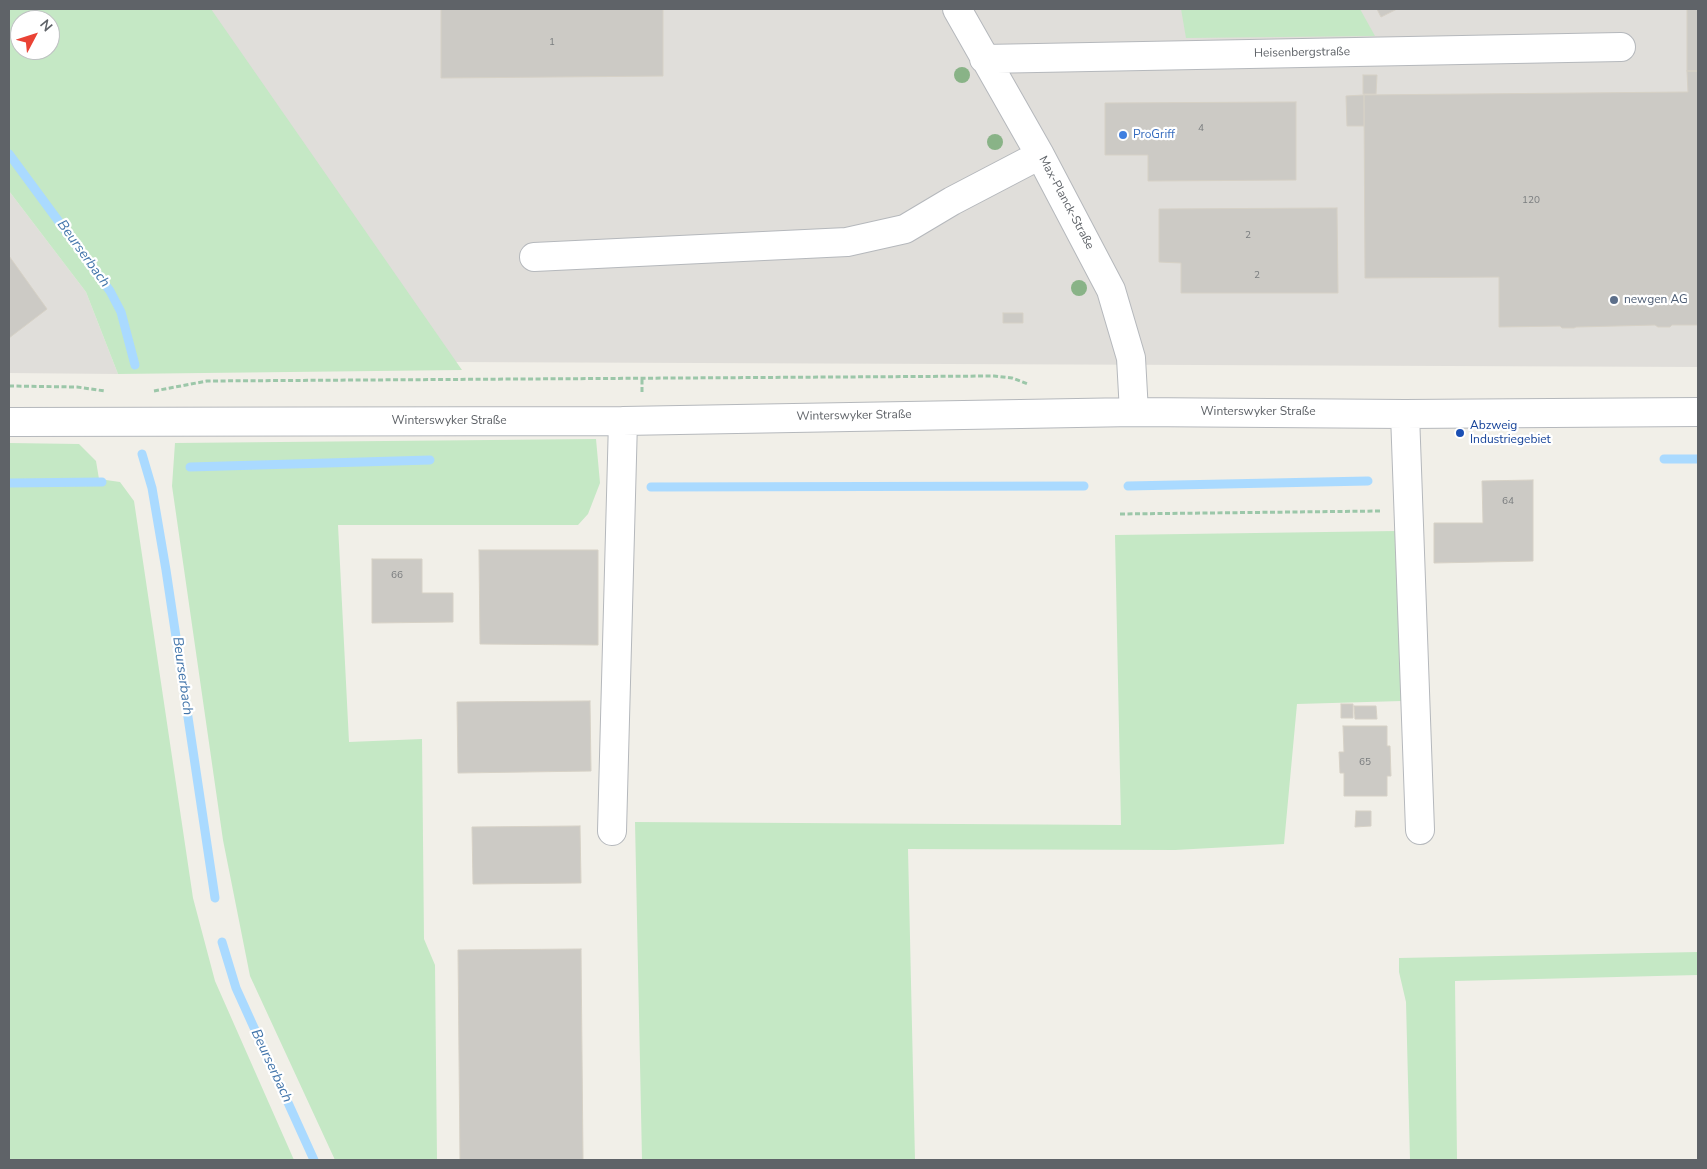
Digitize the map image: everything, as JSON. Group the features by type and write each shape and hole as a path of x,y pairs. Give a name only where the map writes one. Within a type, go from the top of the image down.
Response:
{"street":[{"name":"Max-Planck-Straße","path":"957,9 1040,155 1111,290 1131,358 1134,412"},
{"name":"Heisenbergstraße","path":"984,59 1620,47"},
{"path":"534,257 847,242 905,228 1040,155"},
{"name":"Winterswyker Straße","path":"9,422 623,420 1134,412 1405,414 1698,412"},
{"path":"1405,414 1420,830"},
{"path":"612,831 623,420"}],"path":[{"path":"152,391 207,381 994,376 1012,378 1031,385"},
{"path":"9,386 77,387 112,392"},
{"path":"1120,514 1408,511"}],"shaded area":[{"path":"206,9 1698,9 1698,367 450,362"},
{"path":"9,191 86,292 118,374 9,373"}],"green space":[{"path":"9,9 211,9 462,370 118,374 86,292 9,191"},
{"path":"1181,9 1360,9 1375,36 1186,38"},
{"path":"596,439 600,483 588,514 578,525 338,525 349,742 422,739 424,939 435,965 437,1160 335,1160 250,976 223,840 172,486 175,443"},
{"path":"9,443 79,444 96,461 99,479 120,482 134,501 193,898 215,981 294,1160 9,1160"},
{"path":"1396,531 1402,701 1297,704 1284,844 1175,850 908,849 915,1160 642,1160 635,822 1121,825 1115,535"},
{"path":"1698,952 1698,975 1455,981 1457,1160 1410,1160 1406,1002 1399,972 1399,958"}],"building":[{"path":"441,9 663,9 663,76 441,78"},
{"path":"1377,9 1397,9 1381,17"},
{"path":"1687,9 1698,9 1698,71 1687,71"},
{"path":"1687,71 1698,71 1698,325 1574,328 1562,328 1560,326 1499,327 1499,277 1365,278 1364,95 1688,92"},
{"path":"1363,75 1377,75 1376,94 1363,94"},
{"path":"1364,95 1364,126 1347,126 1346,96"},
{"path":"1296,102 1296,180 1148,181 1148,155 1105,155 1105,103"},
{"path":"1337,208 1338,293 1181,293 1181,263 1159,262 1159,209"},
{"path":"9,256 47,309 9,338"},
{"path":"1003,313 1023,313 1023,323 1003,323"},
{"path":"1533,480 1533,561 1434,563 1434,523 1483,523 1482,481"},
{"path":"479,550 598,550 598,645 480,644"},
{"path":"372,559 422,559 422,593 453,593 453,622 372,623"},
{"path":"590,701 591,771 458,773 457,702"},
{"path":"1341,704 1353,704 1353,718 1341,718"},
{"path":"1354,706 1376,706 1377,719 1355,719"},
{"path":"1343,726 1387,726 1387,746 1390,746 1391,776 1387,776 1387,796 1344,796 1344,773 1340,773 1339,752 1344,752"},
{"path":"1356,811 1371,811 1371,826 1355,827"},
{"path":"580,826 581,883 473,884 472,827"},
{"path":"581,949 583,1160 460,1160 458,950"}],"waterway":[{"name":"Beurserbach","path":"9,154 110,291 121,312 135,365"},
{"name":"Beurserbach","path":"142,454 152,488 166,570 215,898"},
{"path":"1664,459 1698,459"},
{"path":"190,467 430,460"},
{"path":"1128,486 1368,481"},
{"path":"9,483 102,482"},
{"path":"651,487 1084,486"},
{"name":"Beurserbach","path":"222,942 236,988 314,1160"}],"place":[{"name":"ProGriff","path":"1123,135"},
{"name":"newgen AG","path":"1614,300"},
{"name":"Abzweig Industriegebiet","path":"1460,433"}]}
